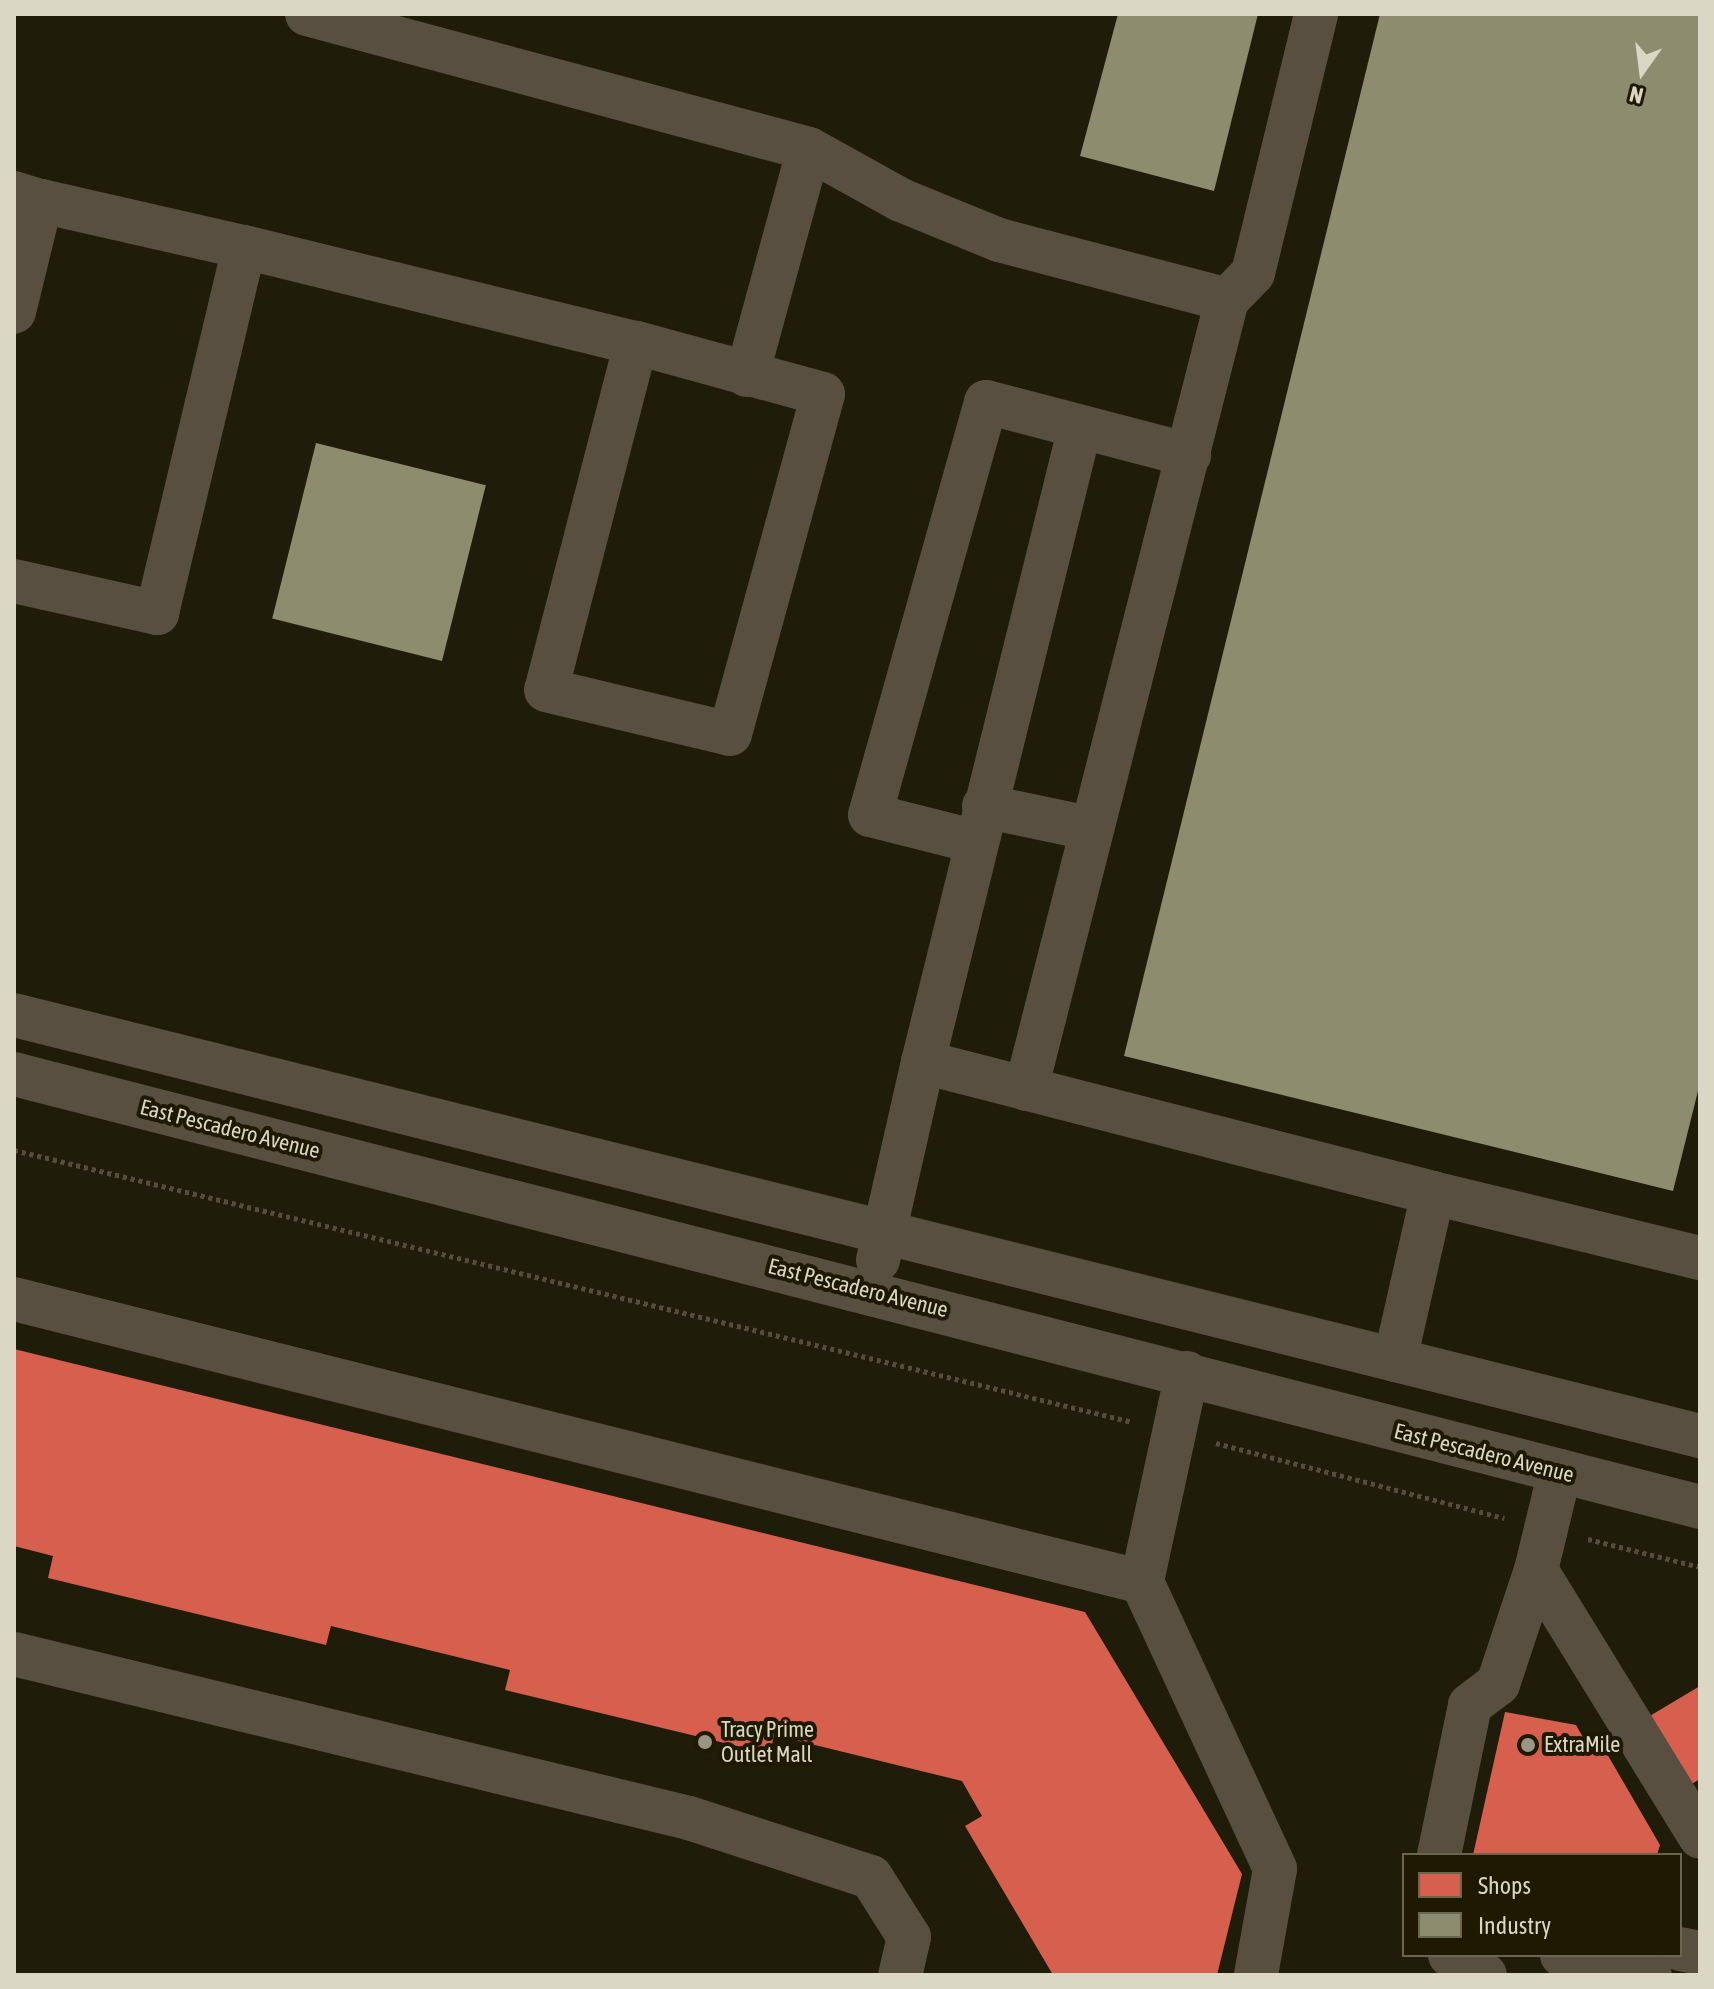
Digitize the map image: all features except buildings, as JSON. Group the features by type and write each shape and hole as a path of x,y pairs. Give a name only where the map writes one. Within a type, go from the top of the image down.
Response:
{"street":[{"path":"307,14 809,149 901,200 999,240 1227,300"},
{"path":"1026,1089 1088,828 1189,455 1227,300 1253,273 1316,14"},
{"path":"747,375 809,149"},
{"path":"14,312 27,197 636,343 823,394 730,734 546,690 636,343"},
{"path":"14,581 157,613 244,247"},
{"path":"1088,828 870,815 986,402 1189,455"},
{"path":"870,1291 978,823 1080,427"},
{"path":"14,1015 1700,1436"},
{"path":"923,1062 1700,1258"},
{"name":"East Pescadero Avenue","path":"14,1074 870,1291 1700,1507"},
{"path":"1395,1360 1433,1193"},
{"path":"14,1299 1142,1582"},
{"path":"1187,1373 1142,1582 1275,1869 1256,1975"},
{"path":"1463,1853 1498,1713 1498,1684 1536,1570 1560,1471"},
{"path":"1536,1570 1700,1837"},
{"path":"14,1654 689,1818 871,1877 909,1937 900,1975"},
{"path":"1439,1853 1470,1705 1498,1684"},
{"path":"1454,1957 1485,1975"},
{"path":"1571,1957 1650,1975"}],"path":[{"path":"14,1150 1174,1432 1700,1567"}],"place":[{"name":"Tracy Prime Outlet Mall","path":"705,1742"},
{"name":"ExtraMile","path":"1528,1745"}]}
